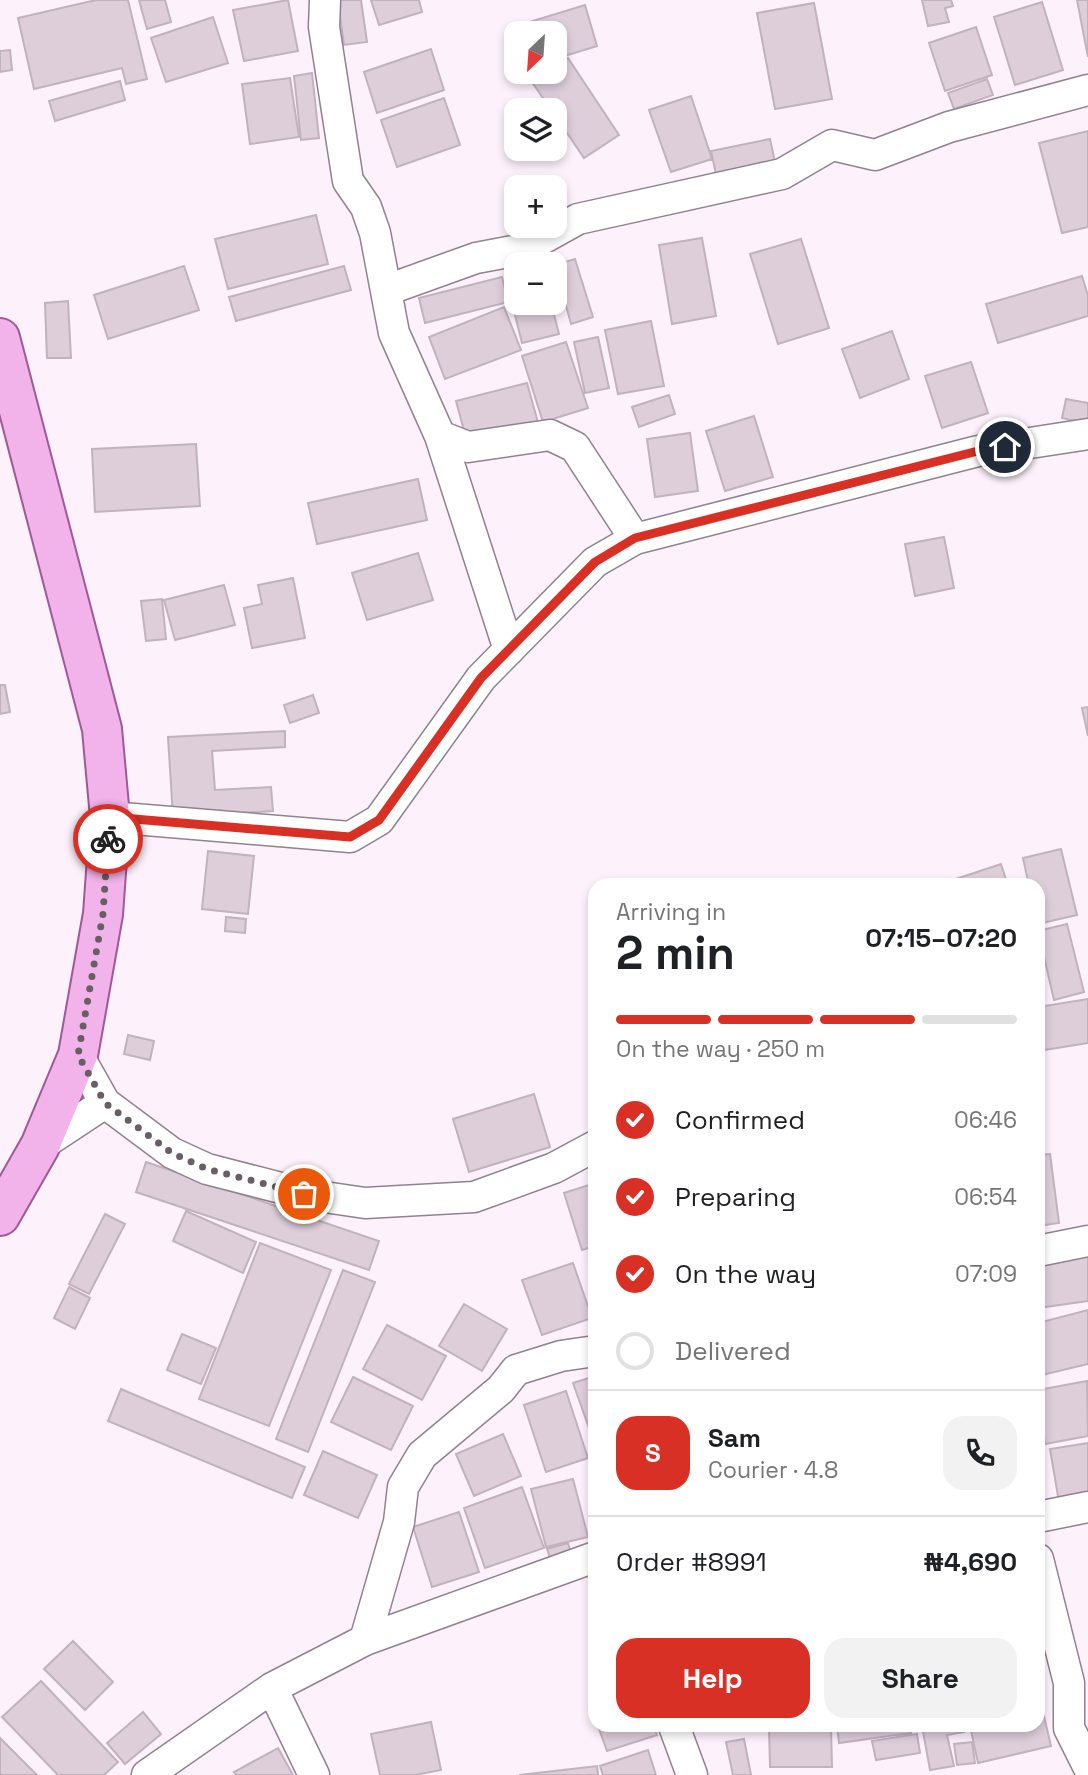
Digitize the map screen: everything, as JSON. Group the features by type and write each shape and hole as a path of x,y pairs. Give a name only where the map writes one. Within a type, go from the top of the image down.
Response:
{"main road":[{"path":"0,338 102,729 110,817 103,914 78,1055 40,1146 0,1216"}],"street":[{"path":"326,0 324,27 348,181 366,207 387,290 394,333 440,436 509,650"},
{"path":"387,290 476,258 524,249 578,219 782,174 832,145 876,155 949,127 1088,90"},
{"path":"110,817 350,837 379,820 481,678 595,562 635,538 978,451 1088,434"},
{"path":"440,436 468,447 550,435 575,447 635,538"},
{"path":"78,1055 105,1103 172,1153 207,1169 304,1194 365,1203 474,1197 554,1168 588,1150"},
{"path":"40,1146 105,1103"},
{"path":"1045,1250 1088,1241"},
{"path":"365,1640 399,1522 403,1487 422,1455 501,1389 516,1370 561,1356 588,1352"},
{"path":"1045,1516 1088,1507"},
{"path":"147,1775 272,1688 365,1640 588,1560"},
{"path":"1045,1587 1069,1683 1069,1728 1088,1766"},
{"path":"272,1688 314,1775"},
{"path":"676,1732 692,1775"}],"building":[{"path":"96,0 128,0 147,79 126,84 122,68 34,89 18,18"},
{"path":"139,0 165,0 171,22 147,29"},
{"path":"288,0 298,51 244,61 233,10"},
{"path":"338,0 361,0 367,42 344,45"},
{"path":"371,0 419,0 422,12 379,25"},
{"path":"922,0 951,0 953,6 945,8 949,22 928,26"},
{"path":"1077,0 1088,0 1088,57"},
{"path":"1042,2 1063,70 1015,85 994,17"},
{"path":"814,3 832,99 775,109 757,13"},
{"path":"585,5 597,46 567,55 567,21 533,21"},
{"path":"213,17 228,63 166,82 151,38"},
{"path":"976,27 992,75 945,91 929,43"},
{"path":"431,49 444,90 377,113 364,72"},
{"path":"10,50 12,70 0,72 0,51"},
{"path":"567,59 619,135 584,158 567,133 567,98 543,98 533,84 567,84"},
{"path":"312,73 319,138 301,140 294,76"},
{"path":"290,78 299,137 250,144 242,84"},
{"path":"987,79 993,95 954,109 948,93"},
{"path":"120,81 125,100 55,121 49,101"},
{"path":"691,96 712,159 671,172 649,110"},
{"path":"444,98 460,145 397,167 381,120"},
{"path":"1088,131 1088,227 1062,233 1039,143"},
{"path":"770,139 775,162 716,174 711,151"},
{"path":"316,215 328,264 228,289 215,239"},
{"path":"702,238 716,316 672,324 659,245"},
{"path":"801,239 829,328 778,344 750,254"},
{"path":"575,259 593,317 571,324 567,309 567,261"},
{"path":"184,266 199,310 108,339 94,295"},
{"path":"344,266 351,290 236,321 229,297"},
{"path":"1082,276 1088,296 1088,316 998,343 986,304"},
{"path":"502,277 504,285 504,303 425,323 419,298"},
{"path":"68,301 71,358 47,358 45,303"},
{"path":"504,307 504,315 507,315 521,350 445,379 429,337"},
{"path":"515,315 554,315 559,334 522,343"},
{"path":"651,321 664,386 618,394 605,330"},
{"path":"892,331 909,379 860,398 842,349"},
{"path":"598,337 609,388 585,393 574,342"},
{"path":"566,342 588,408 543,422 522,356"},
{"path":"971,362 988,413 942,428 925,376"},
{"path":"527,383 539,426 468,445 456,401"},
{"path":"669,395 675,414 639,427 632,407"},
{"path":"1066,399 1088,403 1088,424 1062,418"},
{"path":"754,416 773,477 725,491 706,431"},
{"path":"690,433 698,491 655,497 647,439"},
{"path":"196,444 200,506 95,512 92,449"},
{"path":"418,479 427,520 317,544 308,503"},
{"path":"944,537 954,588 915,596 905,544"},
{"path":"418,553 433,600 367,620 352,573"},
{"path":"293,578 305,638 252,648 244,608 262,604 258,585"},
{"path":"224,585 235,625 175,640 164,600"},
{"path":"162,599 166,639 146,641 141,601"},
{"path":"0,685 5,685 10,712 0,714"},
{"path":"313,695 319,713 290,723 284,705"},
{"path":"1088,707 1088,736 1082,708"},
{"path":"285,731 285,747 212,751 215,790 271,787 273,811 173,817 168,737"},
{"path":"1061,849 1077,915 1045,922 1045,878 1027,878 1023,858"},
{"path":"208,851 254,856 248,914 202,909"},
{"path":"1001,864 1005,878 959,878"},
{"path":"226,917 246,919 245,933 225,931"},
{"path":"1067,924 1084,992 1054,1000 1045,961 1045,929"},
{"path":"1088,999 1088,1043 1045,1050 1045,1006"},
{"path":"128,1035 154,1041 150,1060 124,1054"},
{"path":"534,1094 550,1147 469,1172 453,1119"},
{"path":"1045,1154 1050,1154 1059,1223 1045,1225"},
{"path":"146,1162 379,1241 369,1270 136,1192"},
{"path":"588,1185 588,1248 582,1250 564,1193"},
{"path":"186,1211 256,1242 243,1273 173,1241"},
{"path":"105,1214 125,1224 89,1294 69,1284"},
{"path":"260,1243 331,1270 269,1426 199,1399"},
{"path":"1088,1249 1088,1301 1045,1307 1045,1255"},
{"path":"573,1263 588,1306 588,1319 542,1335 522,1280"},
{"path":"343,1270 375,1282 308,1452 276,1439"},
{"path":"69,1287 90,1298 75,1329 54,1318"},
{"path":"464,1304 507,1329 482,1371 439,1346"},
{"path":"1088,1310 1088,1364 1045,1374 1045,1321"},
{"path":"387,1325 446,1356 422,1400 363,1369"},
{"path":"182,1334 216,1348 201,1384 167,1370"},
{"path":"353,1377 413,1406 391,1450 331,1422"},
{"path":"588,1378 588,1425 573,1383"},
{"path":"1087,1381 1088,1436 1045,1444 1045,1389"},
{"path":"121,1389 305,1467 292,1498 108,1421"},
{"path":"566,1391 588,1458 546,1472 524,1405"},
{"path":"503,1434 521,1476 474,1496 456,1454"},
{"path":"1088,1443 1088,1497 1059,1502 1050,1449"},
{"path":"323,1451 377,1475 358,1518 304,1495"},
{"path":"573,1479 588,1537 546,1547 531,1489"},
{"path":"522,1487 544,1548 485,1568 464,1508"},
{"path":"459,1512 479,1572 432,1587 413,1527"},
{"path":"568,1543 573,1561 553,1567 547,1549"},
{"path":"73,1641 113,1682 85,1710 44,1669"},
{"path":"41,1681 118,1762 104,1775 58,1775 2,1717"},
{"path":"143,1712 161,1734 125,1764 107,1743"},
{"path":"1045,1720 1051,1746 978,1763 971,1732 1045,1732"},
{"path":"431,1722 441,1770 415,1775 380,1775 371,1734"},
{"path":"600,1732 656,1732 657,1735 607,1751"},
{"path":"769,1732 831,1732 832,1767 770,1767"},
{"path":"838,1732 911,1732 911,1733 839,1743"},
{"path":"923,1732 964,1732 947,1735 954,1766 930,1770"},
{"path":"917,1734 920,1753 876,1760 872,1741"},
{"path":"0,1738 37,1775 0,1775"},
{"path":"744,1739 751,1775 733,1775 726,1742"},
{"path":"972,1742 975,1763 957,1765 954,1744"},
{"path":"278,1748 293,1775 236,1775 234,1772"},
{"path":"648,1750 656,1775 603,1775 600,1766"},
{"path":"597,1766 598,1775 519,1775"}],"way so far":[{"path":"108,839 103,914 78,1055 105,1103 172,1153 207,1169 304,1194"}],"route":[{"path":"108,839 110,817 221,829 350,837 379,820 481,678 595,562 635,538 978,451 1005,447"}]}
